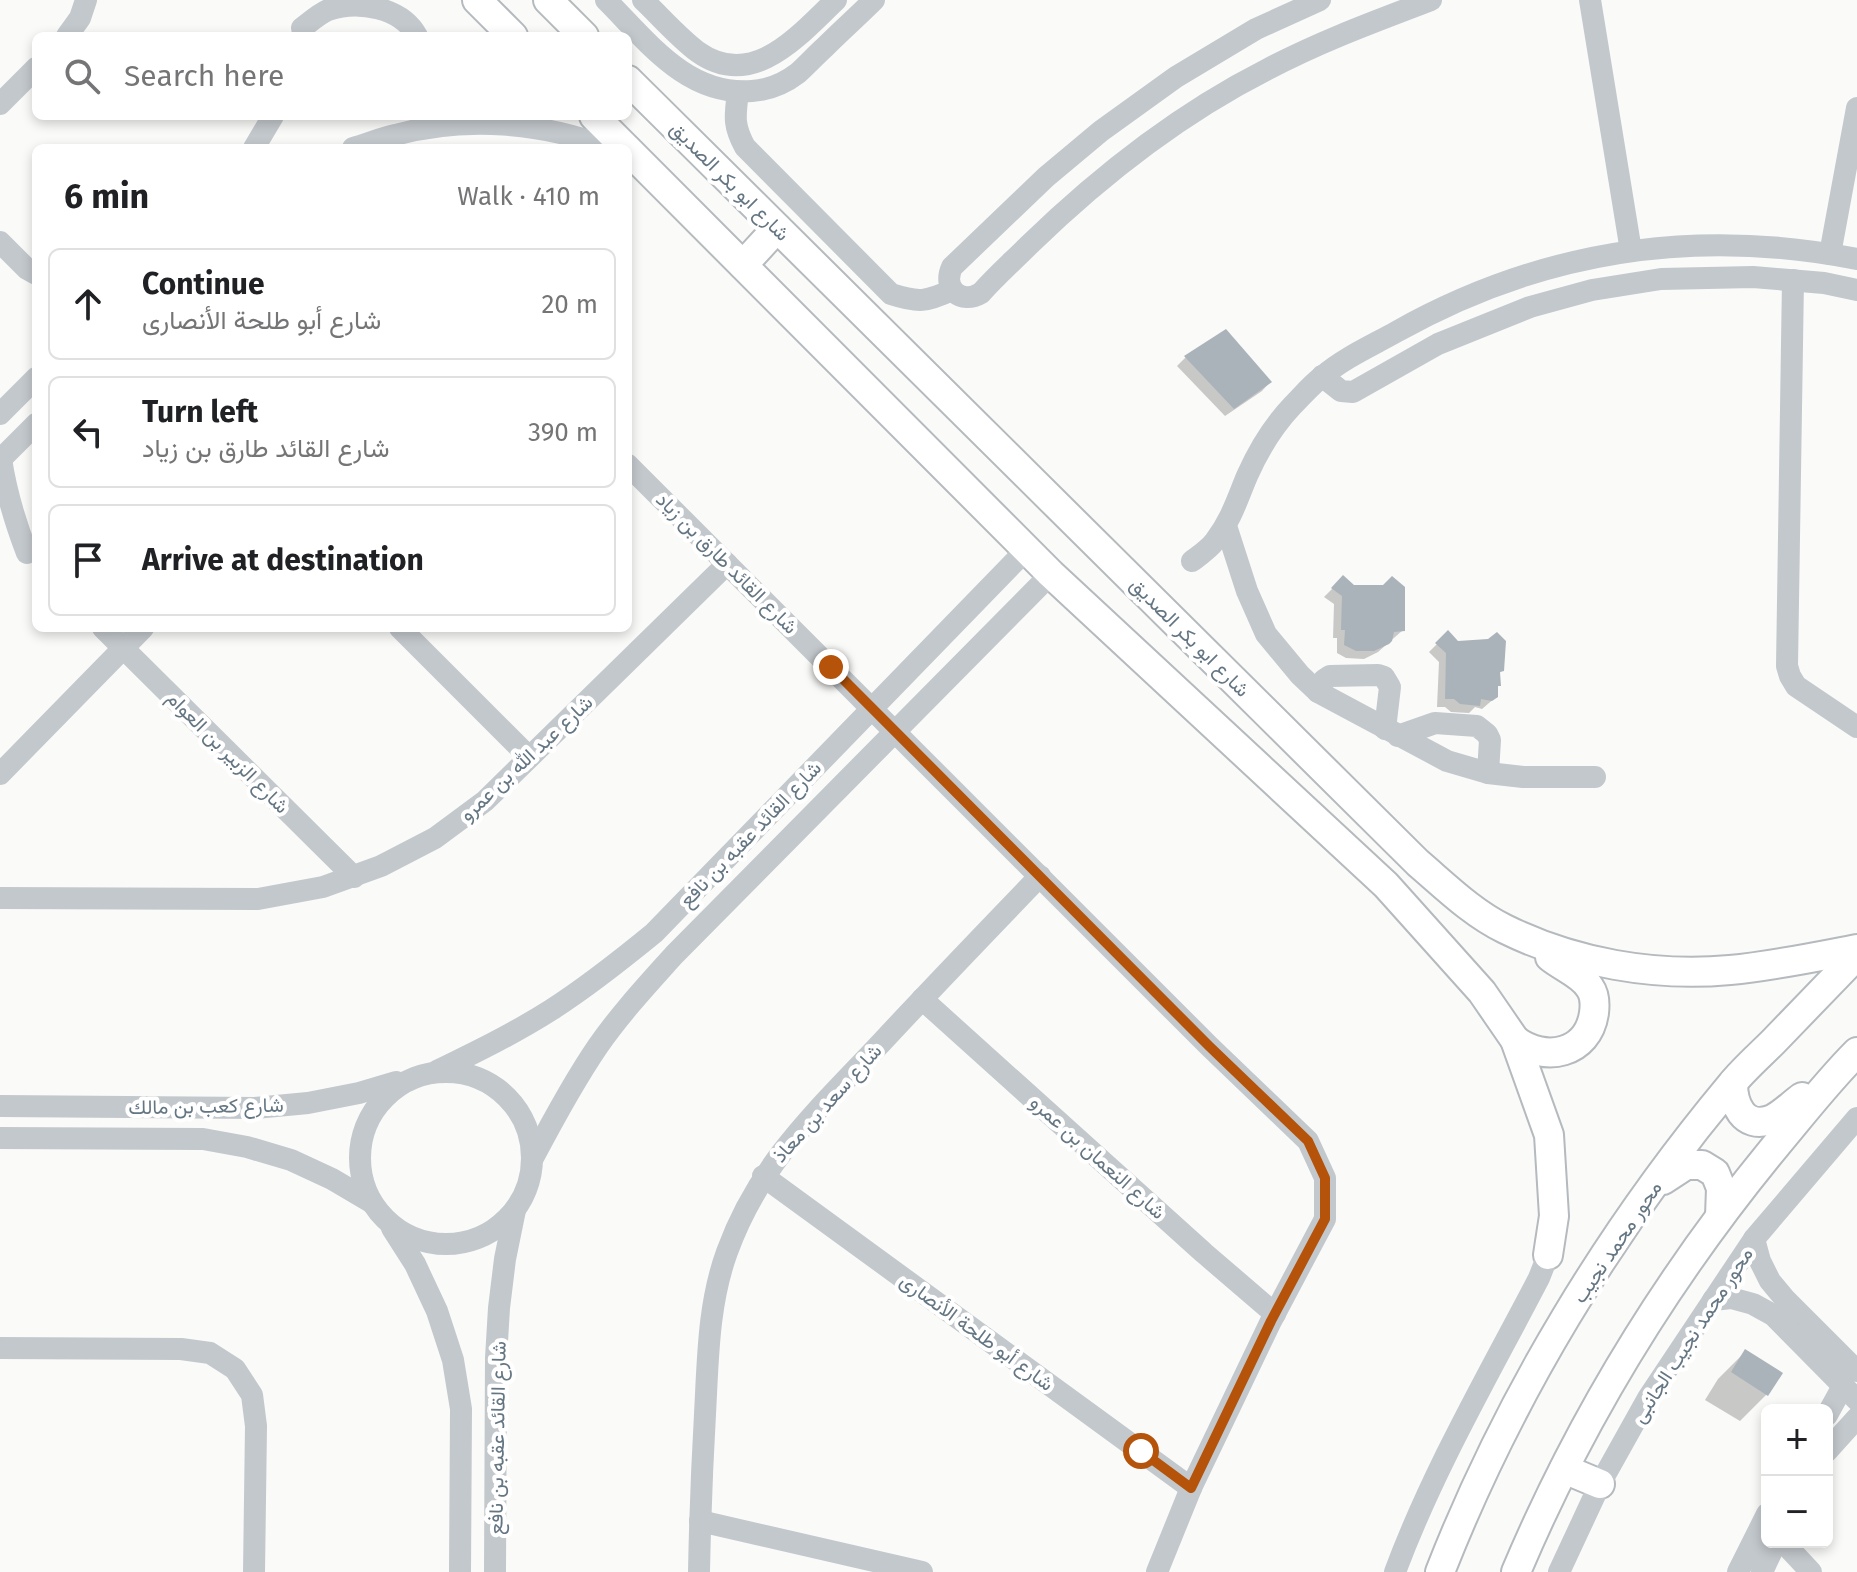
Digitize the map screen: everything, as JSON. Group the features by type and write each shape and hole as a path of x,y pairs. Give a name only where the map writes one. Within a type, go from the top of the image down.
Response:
{"main road":[{"path":"477,0 509,32"},
{"path":"548,0 580,32"},
{"name":"شارع ابو بكر الصديق","path":"632,84 1418,863 1462,901 1503,929 1527,938 1589,960 1646,969 1694,972 1756,967 1857,949"},
{"path":"598,120 621,144"},
{"path":"632,155 1026,550 1386,885 1482,992 1515,1040 1549,1135 1554,1216 1548,1255"},
{"path":"743,265 777,228"},
{"path":"1515,1040 1536,1052 1566,1049 1589,1029 1595,1009 1591,989 1582,979 1527,938"},
{"name":"محور محمد نجيب","path":"1440,1572 1492,1455 1548,1348 1612,1245 1733,1083 1857,955"},
{"path":"1733,1083 1737,1110 1759,1122 1771,1119 1852,1056"},
{"path":"1516,1572 1564,1469 1649,1318 1720,1216 1852,1056"},
{"path":"1654,1185 1686,1165 1702,1165 1715,1173 1721,1188 1720,1216"},
{"path":"1564,1469 1600,1484"}],"street":[{"path":"70,32 80,18 86,0"},
{"path":"301,32 306,0"},
{"path":"606,0 689,78 712,88 738,92 779,84 798,73 874,0"},
{"path":"643,0 699,53 717,61 736,64 755,63 772,56 836,0"},
{"path":"1320,0 1256,29 1176,77 1101,131 1046,177 952,267 949,275 952,290 959,296 974,297 1069,206 1127,159 1195,111 1267,69 1343,33 1431,0"},
{"path":"1590,0 1631,251"},
{"path":"301,32 329,10 358,3 388,10 415,32"},
{"path":"0,104 32,72"},
{"path":"738,92 734,120 745,147 891,294 911,300 931,299 952,290"},
{"path":"1830,254 1857,108"},
{"path":"256,144 271,120"},
{"path":"396,134 411,120"},
{"path":"365,144 396,134 457,124 519,125 580,137 598,144"},
{"path":"0,242 32,277"},
{"path":"1192,561 1213,544 1226,526 1248,475 1267,440 1290,408 1322,376 1344,361 1436,310 1509,279 1593,257 1631,251 1715,245 1773,247 1857,259"},
{"path":"1593,257 1609,262 1612,271 1611,280 1599,289"},
{"path":"958,262 976,262 984,269 986,287"},
{"path":"1857,266 1852,273 1857,290"},
{"path":"1322,376 1341,391 1353,392 1438,344 1530,307 1599,289 1661,279 1753,277 1824,283 1857,290"},
{"path":"1793,280 1787,666 1796,686 1857,727"},
{"path":"32,382 7,407 32,419"},
{"path":"32,425 0,459 15,523 32,558"},
{"name":"شارع القائد طارق بن زياد","path":"632,469 1209,1046 1308,1141 1325,1178 1325,1219 1191,1488 1157,1572"},
{"path":"1226,526 1247,591 1266,634 1318,692 1447,761 1488,773 1523,777 1595,777"},
{"path":"0,538 32,558"},
{"name":"شارع القائد عقبه بن نافع","path":"437,1071 551,1010 654,933 1026,550"},
{"name":"شارع عبد الله بن عمرو","path":"0,898 258,899 323,887 408,853 485,801 727,564"},
{"name":"شارع القائد عقبه بن نافع","path":"533,1158 567,1093 599,1044 635,998 1051,574"},
{"name":"شارع الزبير بن العوام","path":"107,632 354,877"},
{"path":"0,774 139,632"},
{"path":"404,632 529,757"},
{"path":"1318,692 1330,676 1384,677 1390,687 1391,733"},
{"path":"1391,733 1435,723 1477,726 1490,740 1488,773"},
{"name":"شارع سعد بن معاذ","path":"699,1572 709,1336 716,1288 739,1220 763,1176 801,1127 1040,876"},
{"name":"شارع النعمان بن عمرو","path":"922,999 1275,1314"},
{"path":"437,1071 466,1073 493,1085 514,1104 528,1130 533,1158 528,1186 515,1210 494,1229 469,1241 441,1244 414,1238 389,1224 371,1202 361,1175 359,1146 368,1119 385,1096 409,1079 437,1071"},
{"name":"شارع كعب بن مالك","path":"0,1106 255,1108 320,1101 409,1079"},
{"name":"محور محمد نجيب الجانبى","path":"1559,1572 1600,1484 1648,1398 1754,1239 1857,1118"},
{"name":"شارع كعب بن مالك","path":"0,1138 203,1139 247,1147 291,1160 371,1202"},
{"name":"شارع أبو طلحة الأنصارى","path":"763,1176 1191,1488"},
{"name":"شارع القائد عقبه بن نافع","path":"495,1572 496,1358 505,1259 515,1210"},
{"name":"شارع القائد عقبه بن نافع","path":"389,1224 415,1264 437,1311 453,1360 461,1409 460,1572"},
{"path":"1754,1239 1770,1281 1852,1386"},
{"path":"1395,1572 1404,1546 1463,1421 1548,1255"},
{"path":"1713,1300 1731,1298 1753,1304 1773,1315 1852,1386"},
{"path":"0,1348 181,1349 210,1353 235,1369 252,1395 256,1426 254,1572"},
{"path":"1833,1408 1852,1386"},
{"path":"1833,1444 1857,1418"},
{"path":"700,1521 922,1572"},
{"path":"1738,1572 1761,1526"},
{"path":"1762,1572 1773,1548"},
{"path":"1789,1548 1811,1572"}],"building":[{"path":"1226,329 1272,382 1234,409 1184,356"},
{"path":"1343,575 1354,585 1383,585 1392,576 1405,587 1405,631 1394,632 1389,644 1374,651 1356,651 1344,645 1342,596 1331,588"},
{"path":"1448,630 1458,641 1488,639 1497,632 1506,641 1498,697 1492,701 1481,699 1480,706 1445,699 1446,653 1435,643"},
{"path":"1745,1349 1783,1373 1768,1396 1731,1372"}],"route":[{"path":"831,667 1308,1141 1325,1178 1325,1219 1271,1321 1191,1488 1141,1451"}]}
